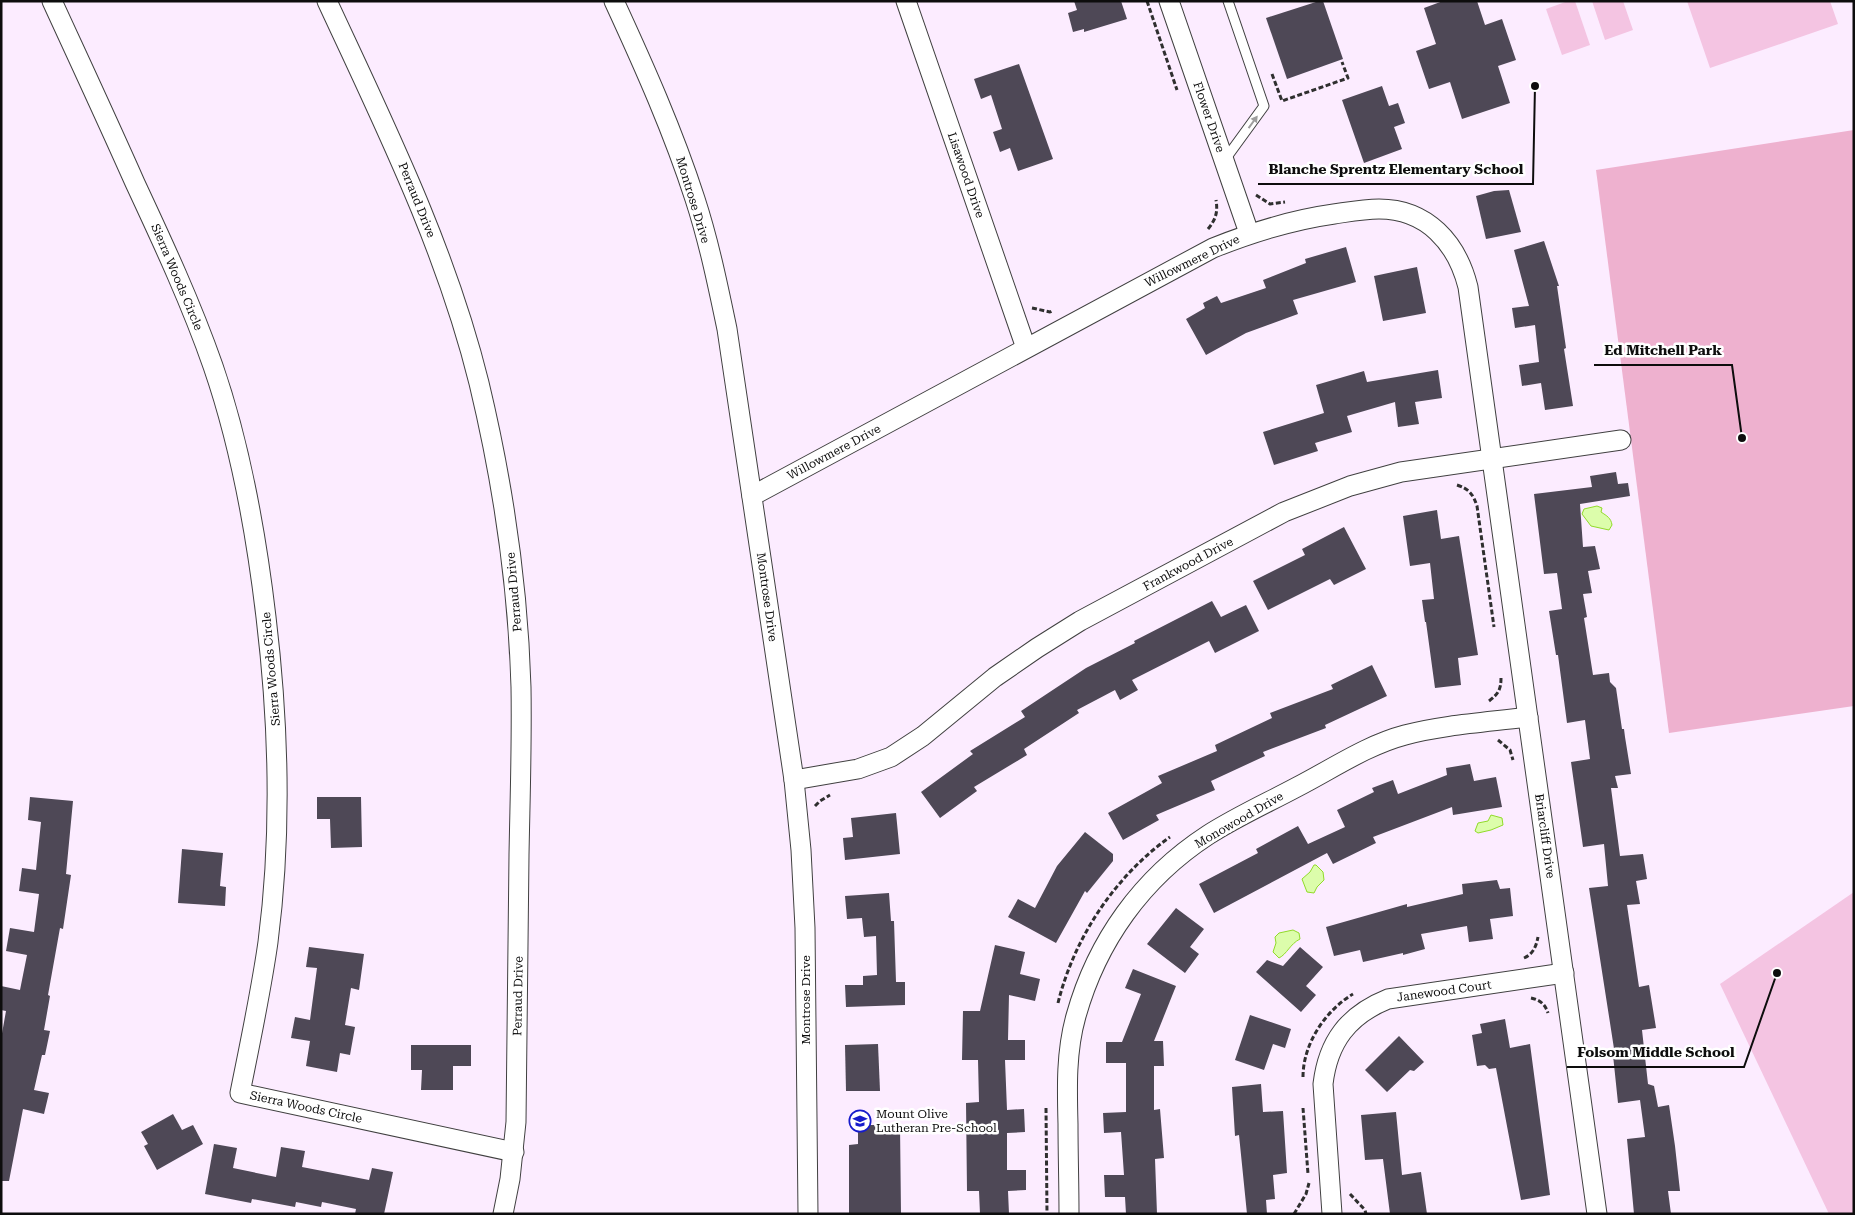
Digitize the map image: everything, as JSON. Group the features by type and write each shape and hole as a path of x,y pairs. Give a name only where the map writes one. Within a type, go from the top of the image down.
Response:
{"street":[{"name":"Sierra Woods Circle","path":"52,1 168,252 194,315 231,425 245,482 259,559 277,735 278,810 268,939 258,1003 240,1093 514,1152"},
{"name":"Perraud Drive","path":"327,1 395,147 428,224 459,314 479,382 499,475 513,569 521,688 516,1122 514,1152 503,1214"},
{"name":"Montrose Drive","path":"614,1 670,128 696,200 716,273 727,329 794,780 801,850 805,928 808,1214"},
{"name":"Lisawood Drive","path":"906,1 1026,348"},
{"name":"Flower Drive","path":"1169,1 1248,233"},
{"name":"Willowmere Drive","path":"752,496 1213,248 1248,233 1282,223 1319,216 1380,209 1408,214 1432,227 1444,237 1460,260 1468,287 1492,458"},
{"name":"Frankwood Drive","path":"794,780 858,769 891,757 923,736 995,678 1037,648 1080,621 1284,512 1350,486 1401,472 1621,440"},
{"name":"Briarcliff Drive","path":"1492,458 1597,1214"},
{"name":"Monowood Drive","path":"1069,1214 1067,1079 1076,1017 1090,973 1104,946 1120,919 1160,872 1209,835 1371,747 1406,734 1528,717"},
{"name":"Janewood Court","path":"1332,1214 1324,1077 1328,1056 1334,1044 1351,1021 1368,1008 1388,999 1564,973"}],"lane":[{"path":"1224,162 1264,106 1228,1"}],"path":[{"path":"1147,1 1178,92"},
{"path":"1272,74 1282,101 1348,78 1342,62"},
{"path":"1207,230 1217,213 1213,194"},
{"path":"1264,200 1270,204 1290,202"},
{"path":"1028,304 1031,308 1050,312 1057,309"},
{"path":"1451,483 1468,489 1474,497 1477,506 1495,635"},
{"path":"1488,702 1497,695 1501,688 1500,670"},
{"path":"1492,740 1497,740 1510,750 1514,769"},
{"path":"815,807 820,801 834,794"},
{"path":"1058,1005 1072,961 1088,928 1105,902 1142,860 1176,832"},
{"path":"1522,959 1536,946 1536,928"},
{"path":"1303,1081 1307,1052 1314,1034 1334,1008 1356,992"},
{"path":"1528,996 1546,1006 1549,1017"},
{"path":"1046,1101 1047,1214"},
{"path":"1294,1214 1309,1185 1303,1104"},
{"path":"1347,1191 1365,1210 1366,1214"}],"shaded area":[{"path":"1568,1 1575,1 1590,45 1562,55 1546,9"},
{"path":"1592,1 1623,1 1633,30 1605,40"},
{"path":"1687,1 1830,1 1838,24 1710,68"},
{"path":"1854,130 1854,706 1669,733 1596,170"},
{"path":"1597,506 1602,508 1601,512 1611,521 1612,525 1609,530 1591,526 1582,514 1584,509"},
{"path":"1491,815 1502,818 1503,825 1478,833 1475,831 1478,823 1488,821"},
{"path":"1314,865 1323,872 1324,880 1314,893 1307,892 1302,879 1310,872"},
{"path":"1854,892 1854,1214 1829,1214 1720,984"},
{"path":"1293,930 1299,933 1300,939 1279,958 1273,952 1276,943 1275,937 1279,933"}],"building":[{"path":"1074,1 1121,1 1127,19 1084,32 1084,29 1073,32 1068,13 1077,10"},
{"path":"1323,1 1343,59 1287,79 1266,18"},
{"path":"1443,1 1477,1 1485,25 1502,19 1516,60 1498,66 1510,103 1462,119 1450,82 1429,89 1416,51 1436,44 1424,8"},
{"path":"1019,64 1053,159 1018,171 1010,148 1000,152 993,132 1002,129 991,95 981,99 974,79"},
{"path":"1382,86 1389,106 1398,103 1405,123 1394,127 1402,149 1364,163 1342,100"},
{"path":"1509,190 1521,232 1486,239 1476,196 1494,191"},
{"path":"1544,241 1559,286 1557,286 1566,348 1564,349 1573,406 1545,410 1541,383 1522,386 1519,365 1539,362 1535,325 1515,328 1512,308 1529,306 1514,250"},
{"path":"1346,247 1356,282 1293,300 1298,314 1246,333 1206,355 1186,319 1205,308 1203,303 1217,296 1221,303 1266,288 1263,280 1306,263 1305,259"},
{"path":"1417,267 1426,313 1383,321 1374,276"},
{"path":"1438,370 1442,398 1415,402 1419,424 1398,427 1395,402 1347,416 1352,432 1315,443 1318,451 1274,465 1263,432 1324,413 1316,385 1364,371 1367,382"},
{"path":"1616,472 1618,484 1628,483 1630,496 1580,504 1583,547 1595,546 1600,569 1588,571 1592,593 1583,594 1587,617 1584,618 1593,675 1609,673 1610,682 1616,688 1631,774 1615,776 1618,788 1611,788 1620,856 1643,854 1647,879 1636,881 1640,904 1627,905 1639,987 1649,985 1656,1028 1642,1030 1648,1084 1654,1086 1658,1107 1669,1105 1675,1146 1680,1191 1668,1191 1671,1214 1634,1214 1627,1139 1645,1137 1640,1100 1618,1103 1613,1055 1615,1055 1589,888 1608,886 1604,844 1583,847 1571,762 1590,759 1585,720 1567,723 1558,655 1556,655 1549,611 1562,609 1557,573 1544,574 1534,494 1592,487 1590,476"},
{"path":"1437,510 1441,539 1459,536 1478,655 1458,658 1461,685 1435,688 1422,600 1434,599 1430,563 1410,566 1403,516"},
{"path":"1344,527 1366,569 1334,585 1330,579 1268,610 1253,581 1305,555 1302,549"},
{"path":"1212,601 1221,617 1246,605 1259,631 1215,653 1209,641 1132,680 1138,690 1120,700 1115,690 1077,710 1079,713 1024,749 1027,755 974,787 977,791 940,818 921,792 973,754 970,751 1025,717 1021,711 1086,668"},
{"path":"1372,665 1387,696 1325,725 1326,728 1263,752 1265,756 1211,781 1215,790 1156,815 1159,820 1123,840 1108,813 1162,783 1158,776 1217,751 1215,745 1272,718 1270,713 1333,689 1331,685"},
{"path":"1470,764 1474,781 1496,777 1502,807 1453,815 1452,807 1373,837 1376,843 1333,864 1327,853 1214,913 1199,884 1258,853 1256,849 1298,826 1308,844 1345,827 1337,810 1374,792 1372,788 1393,780 1398,794 1447,775 1446,768"},
{"path":"30,797 73,801 66,874 71,875 63,929 60,928 48,995 50,996 44,1030 50,1031 34,1090 49,1093 44,1114 23,1109 9,1181 1,1181 1,1039 6,1011 1,1010 1,986 20,990 27,955 6,951 10,928 34,932 39,894 19,891 22,868 36,870 41,822 28,820"},
{"path":"317,797 361,797 362,847 331,848 330,819 317,819"},
{"path":"896,813 900,854 845,860 843,838 853,837 851,818"},
{"path":"1085,832 1113,854 1113,861 1087,893 1085,891 1056,943 1008,917 1018,899 1035,908 1057,866"},
{"path":"182,849 223,853 220,886 226,887 225,906 178,903"},
{"path":"1497,880 1500,889 1510,888 1513,916 1490,919 1493,939 1469,942 1467,926 1421,934 1425,949 1403,955 1403,953 1363,962 1360,950 1334,956 1326,927 1407,904 1407,907 1463,894 1462,884"},
{"path":"889,893 891,921 894,921 896,982 905,982 905,1005 846,1007 845,985 863,985 863,976 877,975 876,936 864,937 862,918 847,919 845,896"},
{"path":"1176,908 1204,929 1190,947 1199,954 1185,973 1147,944"},
{"path":"995,945 1025,952 1020,974 1040,979 1035,1001 1009,995 1008,1040 1025,1040 1025,1060 1005,1060 1007,1110 1024,1109 1025,1132 1007,1133 1007,1170 1026,1170 1026,1190 1008,1191 1009,1214 980,1214 979,1191 967,1191 966,1103 979,1102 978,1060 962,1060 963,1011 980,1011"},
{"path":"309,947 364,954 359,990 351,988 345,1025 355,1027 350,1055 340,1053 337,1072 306,1066 310,1041 291,1038 295,1017 310,1020 317,968 306,967"},
{"path":"1300,947 1323,967 1306,986 1316,995 1301,1012 1256,972 1267,960 1283,966"},
{"path":"1133,969 1176,986 1154,1041 1163,1041 1164,1066 1154,1066 1154,1110 1160,1109 1164,1158 1155,1159 1157,1214 1126,1214 1125,1197 1105,1197 1104,1175 1124,1175 1121,1132 1104,1133 1103,1113 1126,1112 1126,1063 1106,1063 1106,1042 1122,1042 1141,994 1125,988"},
{"path":"1250,1015 1291,1029 1285,1048 1273,1044 1264,1070 1235,1060"},
{"path":"1505,1019 1510,1048 1530,1044 1550,1195 1521,1200 1496,1068 1489,1069 1485,1065 1477,1066 1472,1035 1482,1033 1480,1024"},
{"path":"1399,1036 1424,1062 1414,1071 1410,1070 1387,1092 1365,1070"},
{"path":"878,1044 880,1091 846,1091 845,1045"},
{"path":"411,1045 471,1045 471,1066 453,1066 453,1090 421,1090 422,1070 411,1070"},
{"path":"1261,1084 1263,1112 1283,1111 1287,1173 1273,1175 1275,1199 1266,1200 1267,1214 1247,1214 1239,1135 1235,1136 1232,1087"},
{"path":"1396,1112 1402,1175 1421,1172 1427,1214 1390,1214 1383,1159 1365,1160 1361,1115"},
{"path":"173,1114 182,1130 193,1125 203,1144 157,1170 144,1146 148,1144 141,1132"},
{"path":"858,1125 900,1125 901,1214 849,1214 849,1145 858,1144"},
{"path":"214,1144 237,1148 233,1168 276,1177 281,1147 305,1151 302,1167 369,1180 372,1168 393,1172 384,1214 355,1214 356,1209 322,1202 321,1207 296,1202 295,1207 252,1199 251,1203 205,1194"}],"place":[{"name":"Blanche Sprentz Elementary School","path":"1535,86"},
{"name":"Ed Mitchell Park","path":"1742,438"},
{"name":"Folsom Middle School","path":"1777,973"},
{"name":"Mount Olive Lutheran Pre-School","path":"860,1121"}]}
